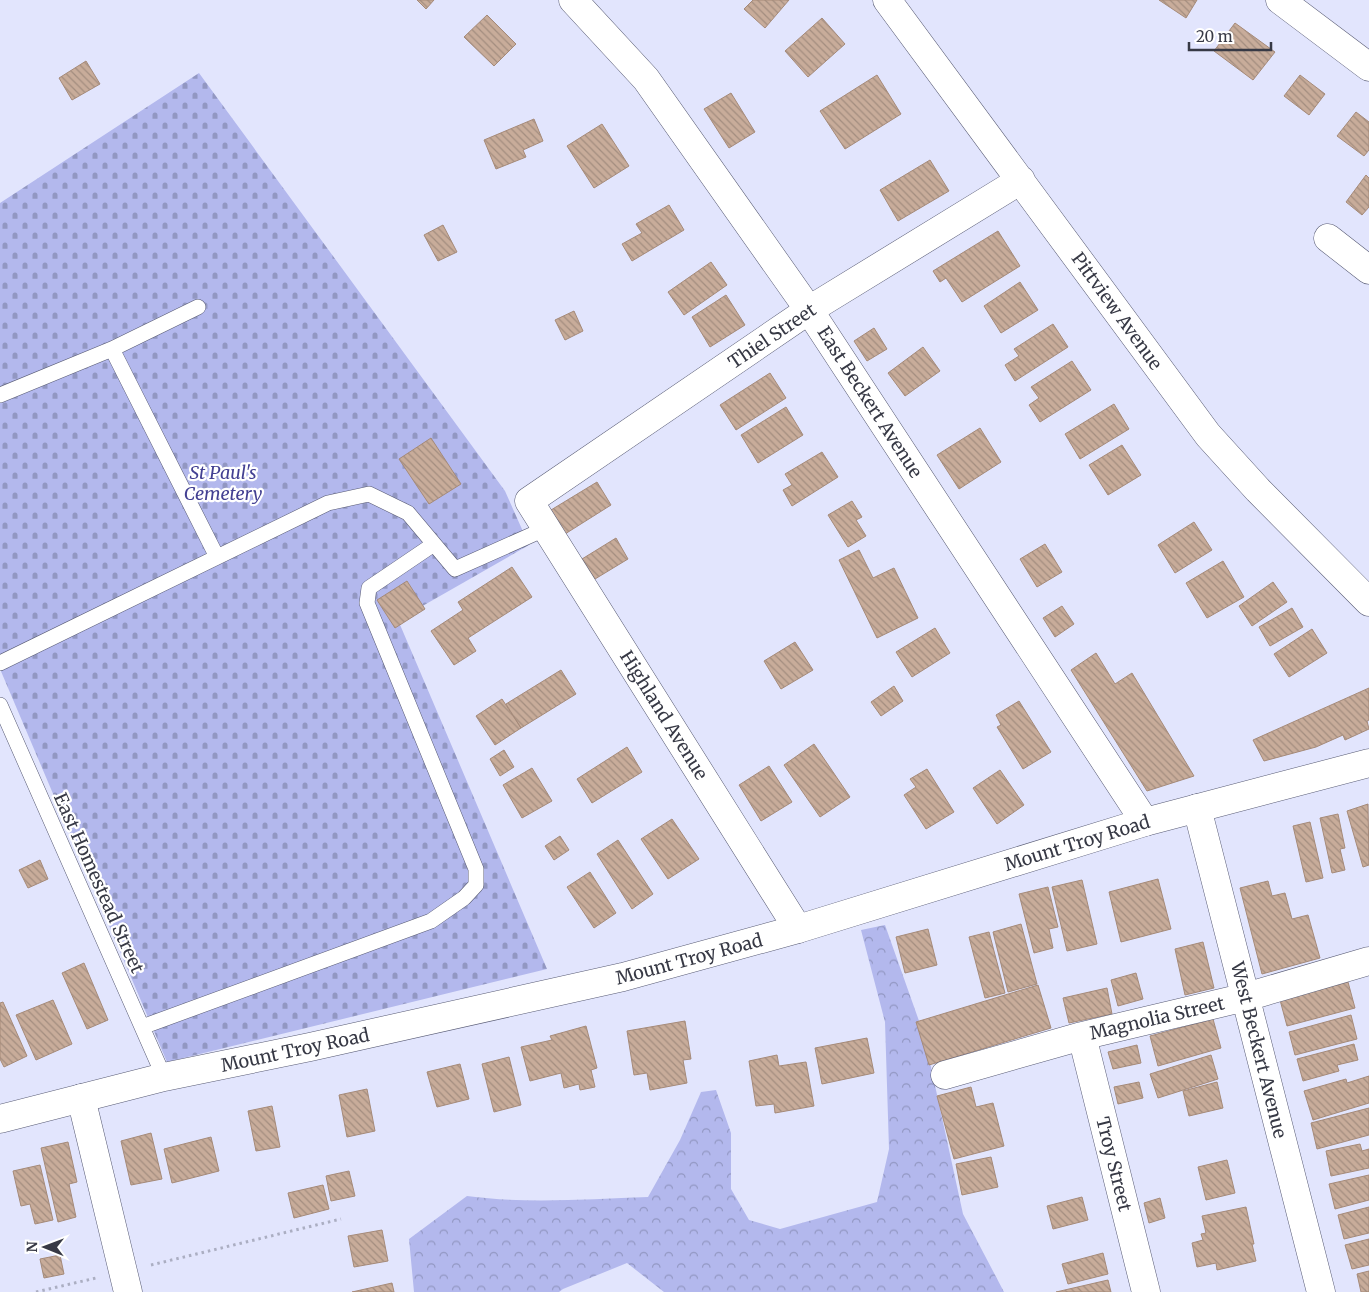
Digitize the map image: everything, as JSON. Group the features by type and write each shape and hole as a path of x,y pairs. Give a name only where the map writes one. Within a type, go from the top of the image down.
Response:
{"street":[{"name":"East Beckert Avenue","path":"573,0 646,79 810,310 1145,822"},
{"name":"Pittview Avenue","path":"887,0 1208,435 1258,490 1369,602"},
{"path":"1280,0 1369,67"},
{"name":"Thiel Street","path":"529,500 810,310 1021,180"},
{"path":"1328,238 1369,270"},
{"name":"Highland Avenue","path":"529,500 798,929"},
{"name":"Mount Troy Road","path":"0,1119 164,1077 310,1047 624,977 798,929 1145,822 1369,763"},
{"name":"West Beckert Avenue","path":"1197,808 1321,1292"},
{"name":"Magnolia Street","path":"945,1074 1082,1036 1246,997 1369,961"},
{"name":"Troy Street","path":"1082,1036 1146,1292"},
{"path":"81,1098 125,1282"}],"lane":[{"path":"0,395 112,349 198,308"},
{"path":"112,349 217,557"},
{"path":"0,663 328,503 369,494 408,513 455,569 547,528"},
{"path":"142,1027 431,921 464,898 476,885 476,868 367,604 369,588 434,544"},
{"name":"East Homestead Street","path":"0,705 164,1077"}],"path":[{"path":"36,1292 125,1282 341,1219"}],"green space":[{"name":"St Paul's Cemetery","path":"199,73 505,491 529,545 398,620 547,969 167,1062 0,669 0,203"},
{"path":"885,925 924,1035 963,1214 1004,1292 664,1292 627,1263 559,1292 414,1292 409,1239 467,1196 512,1200 648,1197 680,1140 701,1092 716,1090 731,1133 731,1189 749,1220 780,1229 877,1202 889,1149 885,1022 861,930"}],"building":[{"path":"417,0 434,0 426,9"},
{"path":"753,0 789,0 765,28 744,9"},
{"path":"1159,0 1197,0 1186,18"},
{"path":"487,15 516,44 494,66 464,37"},
{"path":"822,18 845,44 808,77 785,51"},
{"path":"1235,23 1275,52 1253,80 1214,51"},
{"path":"86,61 100,84 72,100 59,78"},
{"path":"877,75 901,114 845,149 820,111"},
{"path":"1300,75 1325,94 1309,115 1284,96"},
{"path":"731,93 755,132 729,148 704,109"},
{"path":"1356,112 1369,122 1369,150 1364,156 1337,136"},
{"path":"534,119 543,141 523,150 526,157 496,169 484,140"},
{"path":"602,124 629,166 594,188 567,146"},
{"path":"930,160 949,191 898,221 880,190"},
{"path":"1366,175 1369,178 1369,207 1362,215 1346,202"},
{"path":"669,205 684,230 632,261 622,244 642,233 636,224"},
{"path":"443,225 457,252 438,261 424,235"},
{"path":"998,231 1020,266 962,302 946,278 940,282 933,271"},
{"path":"711,262 727,285 684,315 668,292"},
{"path":"1020,282 1038,310 1001,333 984,306"},
{"path":"726,295 745,325 710,347 692,317"},
{"path":"574,311 583,331 565,340 555,320"},
{"path":"1053,324 1068,347 1015,381 1005,365 1019,356 1014,349"},
{"path":"874,328 887,349 867,361 854,341"},
{"path":"923,347 940,371 905,396 888,373"},
{"path":"1072,361 1091,390 1040,422 1029,405 1039,398 1031,387"},
{"path":"770,373 786,398 736,430 720,405"},
{"path":"1114,404 1129,429 1080,459 1065,434"},
{"path":"786,407 803,435 758,463 741,435"},
{"path":"980,428 1001,462 959,489 937,455"},
{"path":"431,438 461,484 429,504 399,459"},
{"path":"1122,445 1141,475 1108,495 1089,465"},
{"path":"822,452 838,477 792,506 783,490 792,485 785,474"},
{"path":"597,482 611,505 565,534 551,510"},
{"path":"852,501 862,517 856,520 866,536 848,547 828,515"},
{"path":"1194,522 1212,550 1175,573 1158,545"},
{"path":"616,538 628,559 595,579 582,559"},
{"path":"1045,544 1062,572 1037,587 1020,559"},
{"path":"859,550 873,578 894,568 918,618 877,638 839,560"},
{"path":"1223,561 1244,597 1207,618 1186,583"},
{"path":"512,567 532,597 468,638 476,651 454,665 431,631 463,610 458,602"},
{"path":"407,581 425,609 395,628 377,600"},
{"path":"1273,582 1287,602 1252,626 1239,606"},
{"path":"1062,606 1074,624 1055,637 1043,618"},
{"path":"1292,608 1303,627 1270,646 1259,627"},
{"path":"935,628 950,653 912,677 896,652"},
{"path":"1312,629 1327,653 1289,677 1274,654"},
{"path":"795,642 813,670 781,689 764,661"},
{"path":"1096,653 1115,684 1132,673 1194,776 1147,791 1071,670"},
{"path":"561,670 576,694 521,728 506,704"},
{"path":"894,686 903,701 881,716 871,702"},
{"path":"1369,688 1369,720 1367,721 1369,729 1345,740 1343,735 1316,747 1264,761 1253,740"},
{"path":"502,699 521,728 495,745 476,716"},
{"path":"1019,701 1051,752 1023,769 997,727 1001,725 996,715"},
{"path":"814,744 850,797 820,817 784,765"},
{"path":"627,747 642,772 592,803 577,779"},
{"path":"504,750 514,767 500,776 490,759"},
{"path":"769,766 792,802 761,821 739,785"},
{"path":"532,768 552,801 522,818 503,785"},
{"path":"927,769 954,812 926,829 904,795 916,787 910,779"},
{"path":"1000,770 1024,805 997,824 973,788"},
{"path":"1368,804 1369,865 1363,867 1347,811"},
{"path":"1338,814 1345,848 1340,849 1345,870 1332,873 1320,818"},
{"path":"672,819 699,859 668,879 641,839"},
{"path":"1310,822 1323,878 1306,882 1293,826"},
{"path":"560,836 569,850 554,860 545,846"},
{"path":"618,840 653,894 632,909 597,854"},
{"path":"40,860 48,879 28,888 19,870"},
{"path":"590,872 616,913 594,928 567,887"},
{"path":"1158,879 1171,929 1121,942 1109,892"},
{"path":"1082,880 1097,944 1067,951 1052,887"},
{"path":"1268,881 1272,896 1285,893 1292,919 1308,915 1320,958 1262,974 1240,888"},
{"path":"1048,887 1058,927 1049,929 1053,948 1034,953 1019,894"},
{"path":"1021,924 1037,984 1008,992 993,932"},
{"path":"928,929 937,965 905,973 896,937"},
{"path":"989,932 1005,993 985,998 969,937"},
{"path":"1203,942 1214,988 1185,995 1175,949"},
{"path":"84,963 108,1020 87,1029 62,973"},
{"path":"1136,973 1143,999 1118,1006 1111,980"},
{"path":"1348,982 1355,1008 1287,1026 1280,1000"},
{"path":"1038,985 1051,1028 929,1065 916,1022"},
{"path":"1107,988 1112,1014 1069,1023 1063,998"},
{"path":"53,1000 72,1044 36,1060 16,1015"},
{"path":"3,1002 27,1056 4,1067 0,1059 0,1003"},
{"path":"1351,1015 1357,1039 1295,1055 1289,1032"},
{"path":"1213,1019 1221,1048 1158,1066 1150,1036"},
{"path":"685,1021 691,1059 683,1060 687,1083 650,1090 647,1073 634,1075 627,1031"},
{"path":"586,1026 597,1068 591,1070 595,1087 580,1090 579,1084 564,1088 561,1073 530,1081 521,1047 552,1040 550,1036"},
{"path":"867,1038 874,1073 822,1084 815,1048"},
{"path":"1354,1044 1358,1060 1337,1065 1339,1071 1303,1081 1297,1059"},
{"path":"1137,1045 1141,1063 1113,1069 1108,1052"},
{"path":"777,1055 779,1066 806,1062 814,1106 775,1113 774,1104 756,1106 749,1061"},
{"path":"1211,1055 1218,1079 1158,1098 1150,1074"},
{"path":"509,1057 521,1105 494,1112 482,1064"},
{"path":"460,1064 469,1099 437,1107 427,1072"},
{"path":"1369,1076 1369,1103 1313,1120 1304,1091 1346,1079 1347,1083"},
{"path":"1139,1082 1143,1098 1118,1104 1114,1087"},
{"path":"1217,1082 1223,1108 1189,1116 1183,1091"},
{"path":"971,1087 976,1107 993,1103 1004,1146 954,1159 937,1096"},
{"path":"367,1089 375,1131 347,1137 339,1095"},
{"path":"272,1106 280,1147 256,1151 248,1111"},
{"path":"1369,1108 1369,1135 1317,1149 1311,1123"},
{"path":"151,1133 162,1179 131,1185 121,1141"},
{"path":"211,1137 219,1171 172,1183 164,1149"},
{"path":"68,1142 77,1182 69,1184 76,1217 58,1222 41,1148"},
{"path":"1360,1144 1362,1151 1369,1149 1369,1168 1331,1176 1326,1151"},
{"path":"991,1157 998,1187 962,1195 956,1164"},
{"path":"1227,1160 1235,1193 1206,1200 1198,1167"},
{"path":"40,1165 53,1220 35,1224 30,1204 21,1206 13,1171"},
{"path":"349,1171 355,1196 331,1201 326,1176"},
{"path":"1369,1175 1369,1200 1335,1209 1329,1184"},
{"path":"323,1185 329,1209 294,1218 288,1193"},
{"path":"1082,1197 1088,1220 1053,1229 1047,1206"},
{"path":"1160,1198 1165,1218 1149,1223 1144,1203"},
{"path":"1246,1207 1256,1261 1217,1270 1216,1263 1197,1267 1192,1243 1203,1240 1201,1234 1206,1233 1202,1216"},
{"path":"1369,1207 1369,1233 1344,1239 1338,1215"},
{"path":"382,1230 388,1261 354,1267 348,1236"},
{"path":"1369,1239 1369,1265 1352,1269 1345,1245"},
{"path":"1103,1253 1108,1274 1068,1284 1062,1264"},
{"path":"60,1255 64,1274 44,1278 40,1259"},
{"path":"1369,1271 1369,1292 1361,1292 1357,1274"},
{"path":"1108,1280 1111,1292 1056,1292"},
{"path":"392,1283 394,1292 352,1292"}]}
